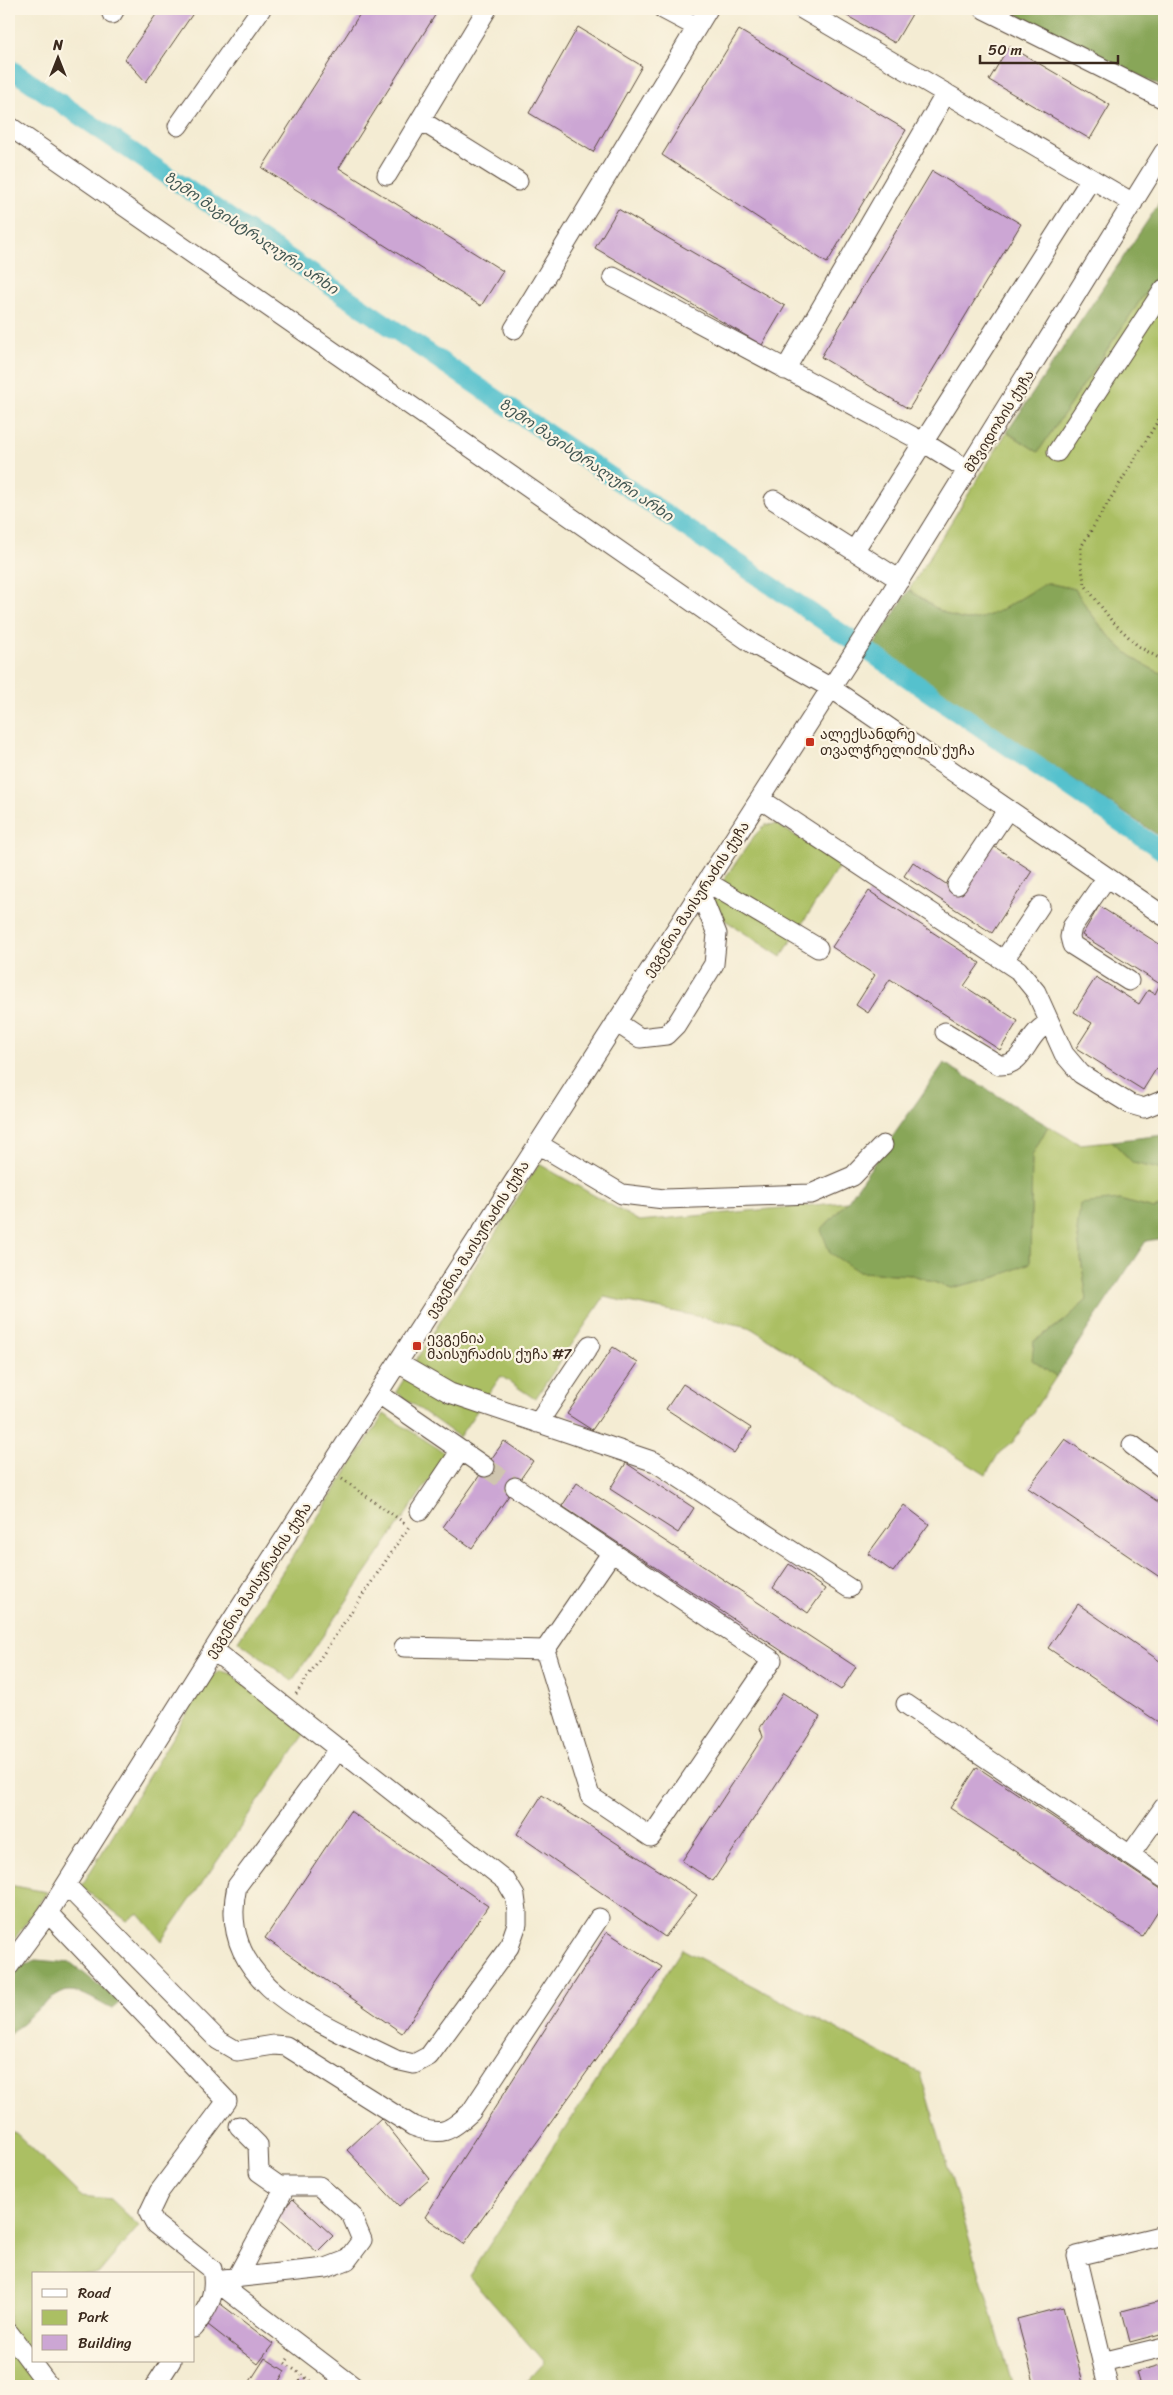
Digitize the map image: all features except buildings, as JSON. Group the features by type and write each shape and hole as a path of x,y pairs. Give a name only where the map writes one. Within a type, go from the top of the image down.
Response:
{"street":[{"path":"178,126 261,9"},
{"path":"387,175 487,9"},
{"path":"663,9 697,27"},
{"path":"514,330 708,9"},
{"path":"802,9 1133,203"},
{"path":"984,9 1164,99"},
{"path":"785,370 946,93"},
{"path":"420,120 518,181"},
{"path":"9,126 752,644 830,688 1164,916"},
{"name":"მშვიდობის ქუჩა","path":"830,688 869,630 1164,152"},
{"path":"854,551 1091,178"},
{"path":"613,277 923,442 968,470"},
{"path":"1057,452 1164,289"},
{"path":"774,500 900,580"},
{"name":"ევგენია მაისურაძის ქუჩა","path":"9,1966 66,1885 213,1650 830,688"},
{"path":"760,799 1018,970 1036,992 1064,1054 1081,1074 1130,1104 1144,1108 1164,1100"},
{"path":"957,885 1008,809"},
{"path":"1108,877 1072,927 1070,937 1072,944 1129,981"},
{"path":"703,887 818,948"},
{"path":"616,1022 640,1038 666,1034 676,1025 714,964 716,934 703,887"},
{"path":"1004,960 1040,906"},
{"path":"945,1032 999,1065 1008,1066 1016,1062 1037,1029 1050,1023"},
{"path":"538,1144 622,1194 664,1199 811,1194 853,1176 883,1145"},
{"path":"538,1423 590,1345"},
{"path":"398,1363 450,1393 655,1462 849,1588"},
{"path":"378,1394 486,1467"},
{"path":"1132,1445 1164,1468"},
{"path":"420,1511 461,1450"},
{"path":"515,1487 772,1660 651,1837 590,1796 545,1650"},
{"path":"545,1650 612,1552"},
{"path":"404,1647 545,1650"},
{"path":"213,1650 506,1881 515,1896 517,1924 509,1947 429,2056 414,2064 396,2060 290,2006 260,1980 246,1958 237,1932 234,1914 237,1886 338,1750"},
{"path":"906,1704 1164,1878"},
{"path":"1130,1855 1164,1807"},
{"path":"66,1885 218,2040 237,2051 274,2045 286,2046 413,2126 432,2133 444,2131 457,2124 471,2112 599,1918"},
{"path":"48,1913 227,2101 159,2192 149,2213 155,2224 212,2269 214,2280 212,2302 195,2327"},
{"path":"214,2280 238,2275 326,2268 347,2260 362,2240 351,2214 319,2186 279,2186 259,2172 258,2145 239,2126"},
{"path":"238,2275 286,2186"},
{"path":"1108,2386 1077,2256 1164,2235"},
{"path":"214,2280 353,2386"},
{"path":"9,2333 49,2386"},
{"path":"1102,2362 1164,2347"},
{"path":"154,2386 170,2362"}],"path":[{"path":"1164,411 1081,547 1081,565 1085,585 1111,620 1138,646 1164,661"},
{"path":"329,1470 409,1526"},
{"path":"286,1709 420,1511"}],"green space":[{"path":"1006,9 1164,9 1164,88"},
{"path":"1164,196 1164,265 1038,452 1007,432"},
{"path":"1164,265 1164,674 1136,660 1112,639 1092,615 1075,589 1047,583 997,612 977,619 967,620 944,613 909,590 1007,432 1038,452"},
{"path":"1047,583 1075,589 1092,615 1112,639 1136,660 1164,674 1164,839 873,647 909,590 944,613 967,620 977,619 997,612"},
{"path":"776,824 841,863 781,957 705,907 755,835 765,825"},
{"path":"944,1063 1048,1126 1032,1155 1030,1263 996,1277 951,1288 913,1275 859,1272 830,1253 821,1230 847,1202"},
{"path":"1048,1126 1079,1144 1112,1141 1133,1163 1164,1170 1164,1205 1154,1209 1119,1200 1077,1231 1087,1300 1064,1321 1034,1341 1033,1360 1056,1377 1013,1442 999,1453 986,1475 749,1327 604,1297 535,1399 501,1376 459,1437 396,1392 539,1164 639,1221 847,1202 821,1230 859,1272 913,1275 951,1288 996,1277 1030,1263 1032,1155"},
{"path":"1164,1135 1164,1170 1133,1163 1112,1141"},
{"path":"1119,1200 1154,1209 1164,1205 1164,1238 1146,1241 1056,1377 1032,1360 1034,1341 1064,1321 1087,1300 1077,1231 1080,1204"},
{"path":"384,1414 447,1454 292,1681 238,1641"},
{"path":"221,1671 232,1674 305,1734 162,1941 138,1913 127,1921 81,1887 209,1677"},
{"path":"9,1885 47,1892 9,1947"},
{"path":"682,1949 920,2073 1013,2386 522,2386 544,2362 469,2276"},
{"path":"36,1960 71,1963 120,2002 112,2009 80,1993 63,1992 38,2009 9,2035 9,1978 20,1967"},
{"path":"9,2131 16,2133 81,2196 111,2199 139,2226 100,2272 32,2272 32,2362 42,2362 60,2386 9,2386"}],"waterway":[{"name":"ზემო მაგისტრალური არხი","path":"9,68 1164,852"}],"tunnel":[{"path":"485,1467 515,1487"}],"place":[{"name":"ალექსანდრე თვალჭრელიძის ქუჩა","path":"810,742"},
{"name":"ევგენია მაისურაძის ქუჩა #7","path":"417,1346"}]}
